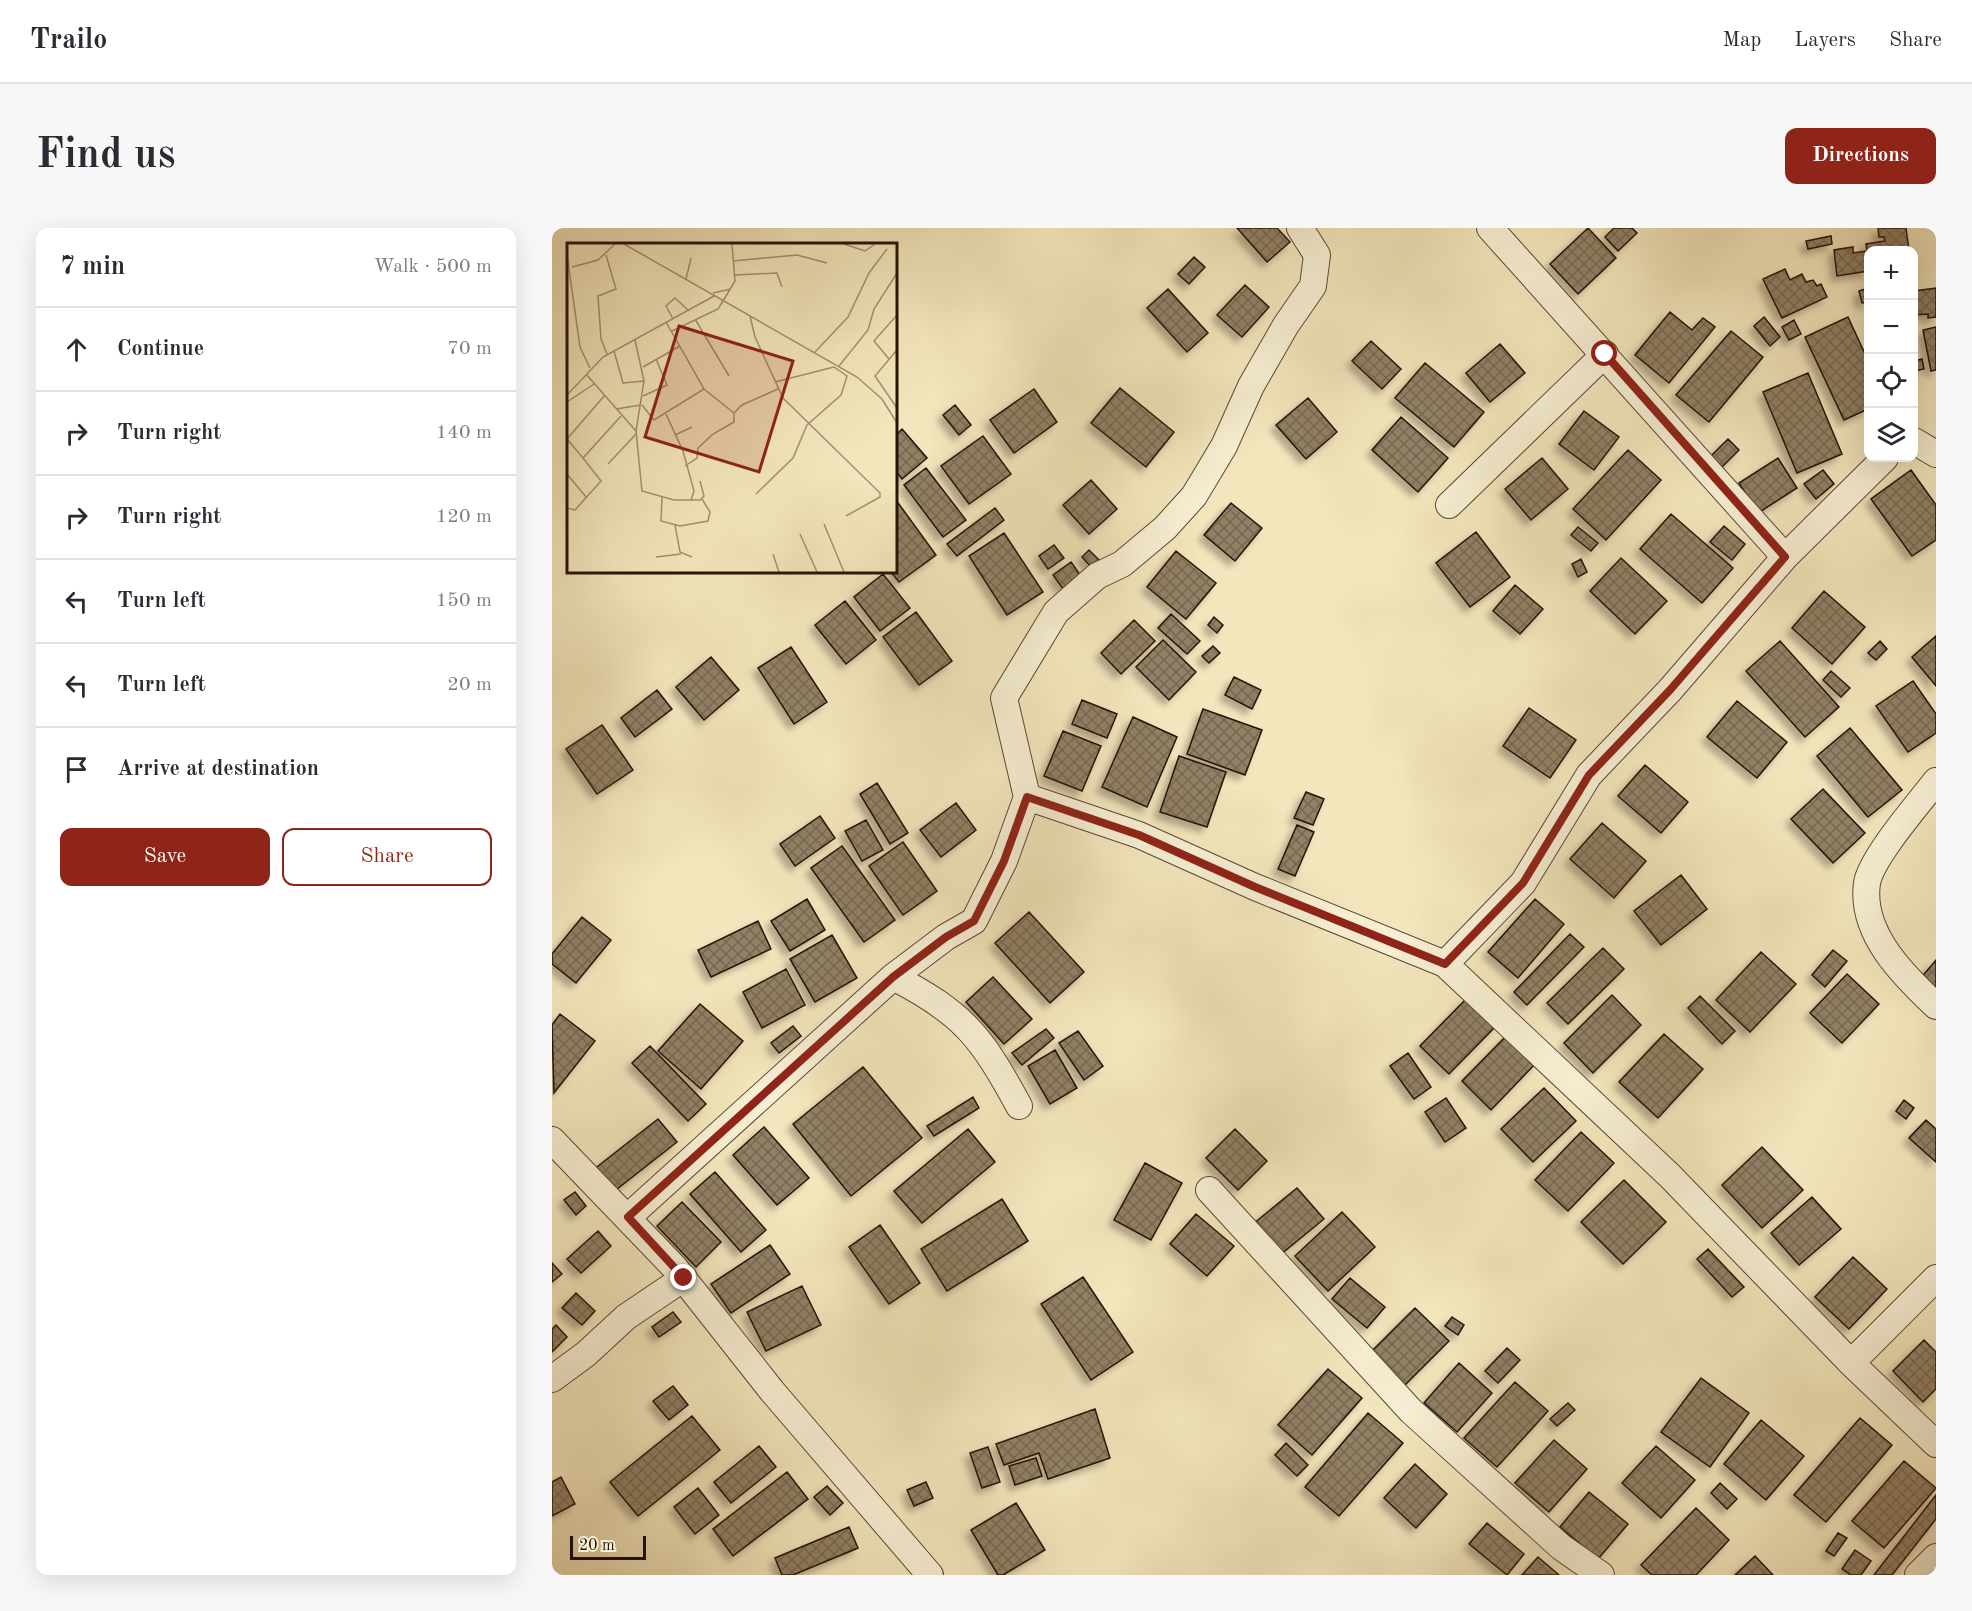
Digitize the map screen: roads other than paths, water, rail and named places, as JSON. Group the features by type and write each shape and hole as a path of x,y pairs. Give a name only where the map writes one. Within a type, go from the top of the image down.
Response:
{"street":[{"path":"628,1217 893,977 946,937 974,921 1004,861 1027,797 1004,698 1056,612 1096,576 1122,564 1156,535 1194,496 1224,446 1256,376 1286,325 1313,286 1317,255 1300,228"},
{"path":"1490,228 1785,557"},
{"path":"1449,505 1605,354"},
{"path":"1918,443 1936,454"},
{"path":"1445,964 1523,883 1589,775 1670,690 1785,557 1881,462"},
{"path":"1936,781 1890,840 1867,882 1868,918 1888,953 1936,1006"},
{"path":"1027,797 1139,835 1255,887 1445,964 1670,1176 1851,1363 1936,1444"},
{"path":"893,977 929,995 964,1021 992,1057 1019,1106"},
{"path":"552,1140 684,1278 697,1299 736,1343 772,1391 930,1575"},
{"path":"1209,1190 1411,1411 1561,1547 1601,1575"},
{"path":"552,1379 586,1354 626,1317 684,1278"},
{"path":"1851,1363 1936,1278"},
{"path":"1918,1575 1936,1557"}]}
